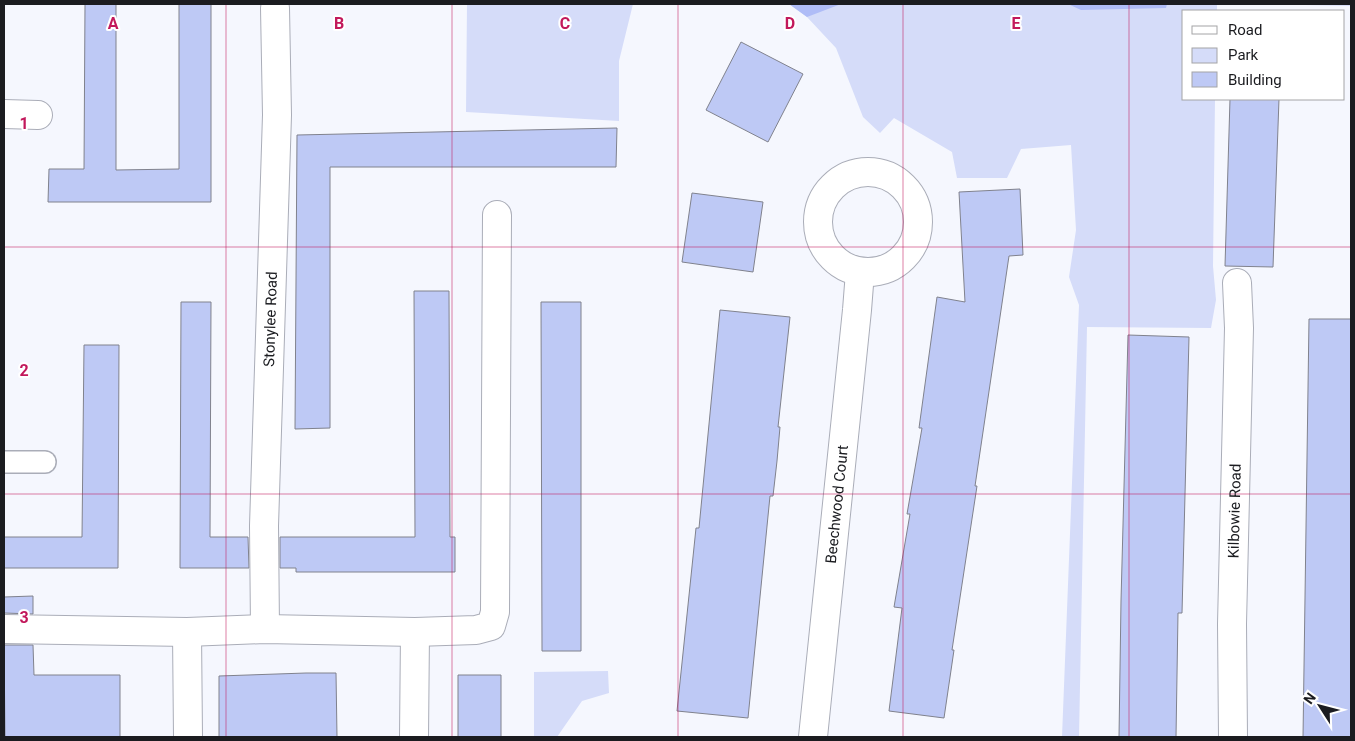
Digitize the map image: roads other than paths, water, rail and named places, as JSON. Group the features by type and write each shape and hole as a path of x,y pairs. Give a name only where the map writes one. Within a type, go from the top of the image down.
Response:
{"street":[{"name":"Stonylee Road","path":"265,629 264,526 277,115 275,8"},
{"path":"4,114 38,115"},
{"path":"4,629 187,632 265,629 415,632 476,630 490,626 495,612 497,215"},
{"name":"Beechwood Court","path":"813,737 860,272"},
{"name":"Kilbowie Road","path":"1233,737 1232,624 1239,328 1237,284"},
{"path":"187,632 188,737"},
{"path":"414,737 415,632"}],"lane":[{"path":"4,462 45,462"}]}
